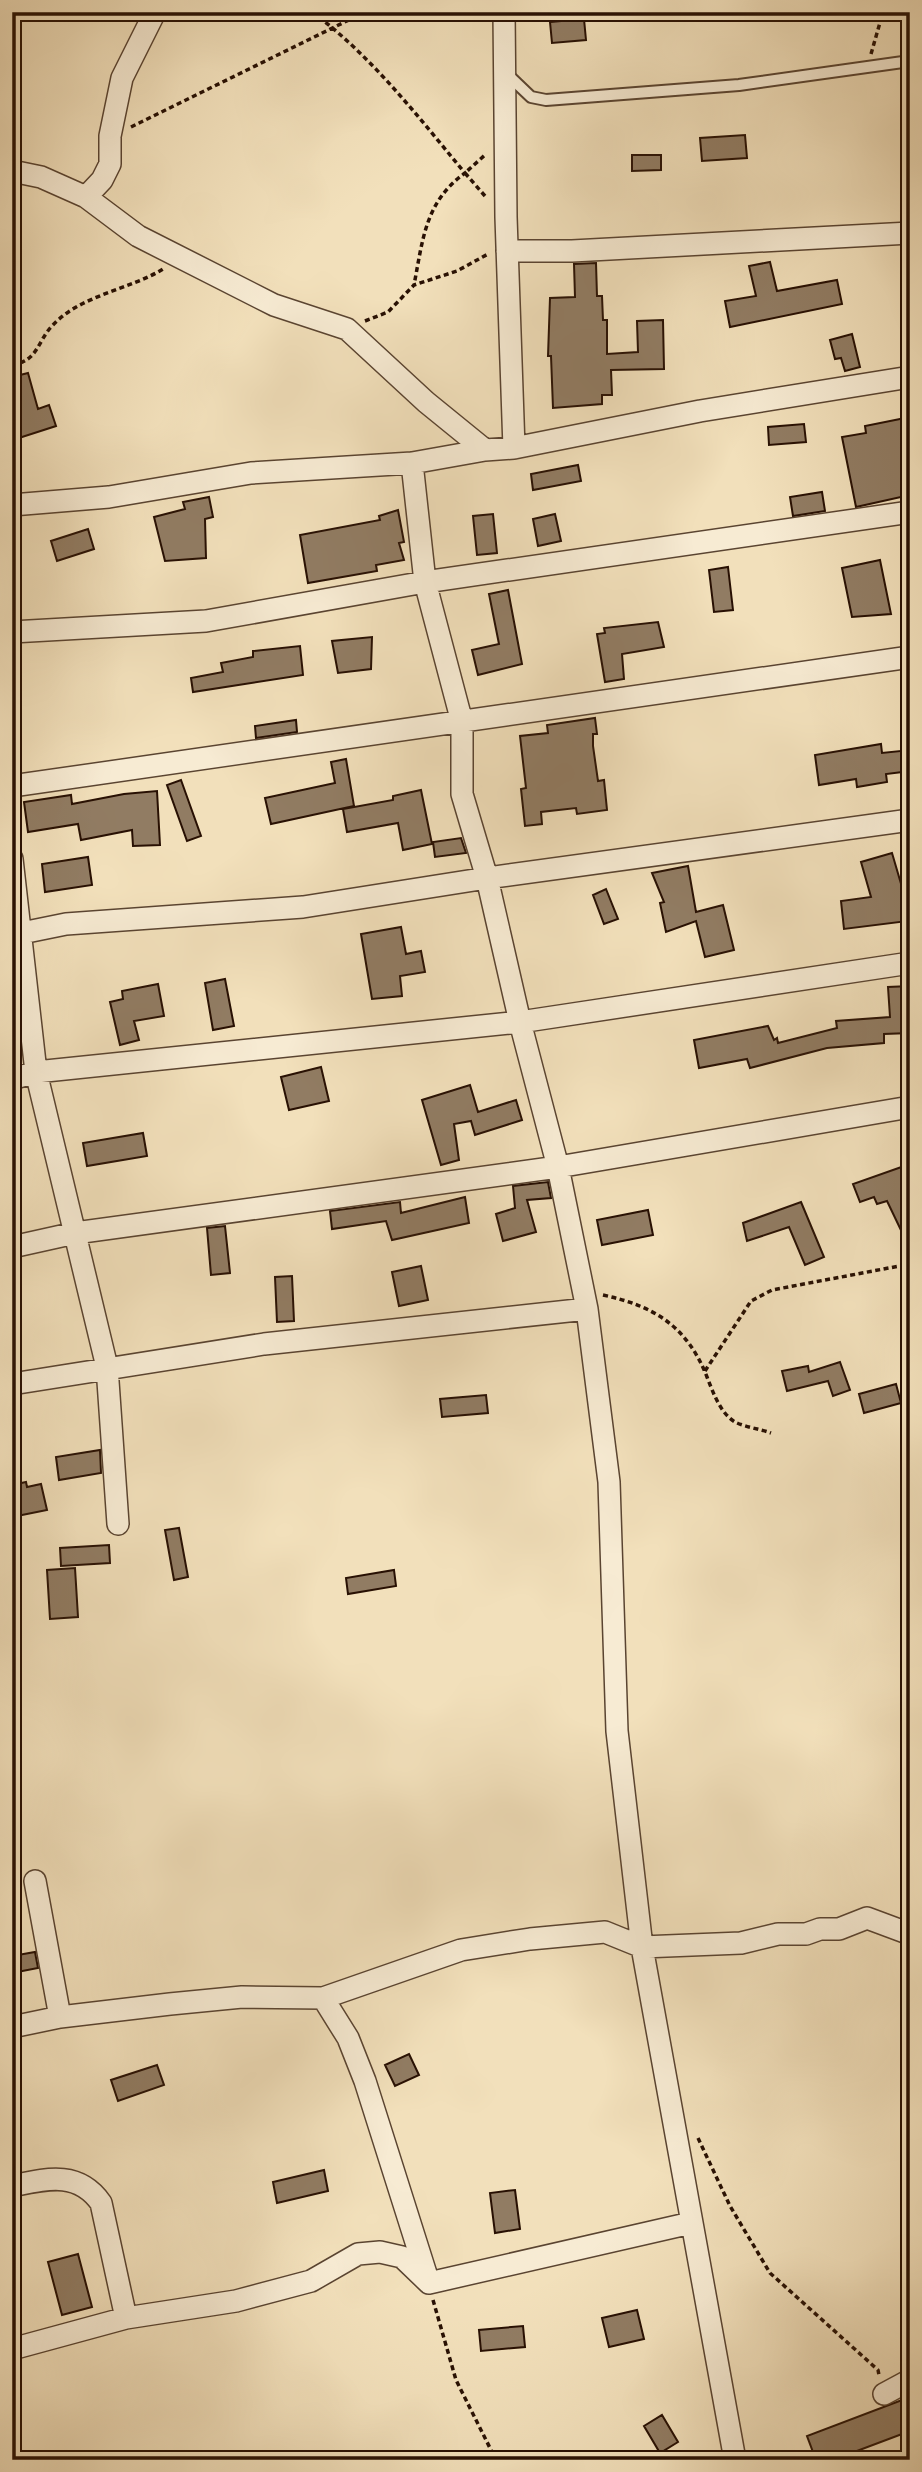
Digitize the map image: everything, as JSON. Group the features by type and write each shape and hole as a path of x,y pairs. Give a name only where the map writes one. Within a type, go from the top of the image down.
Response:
{"street":[{"path":"86,197 102,180 110,164 110,136 122,78 155,12"},
{"path":"505,12 508,75 507,251 514,448"},
{"path":"12,171 41,177 86,197 138,236 274,305 347,329 426,402 485,450"},
{"path":"507,251 572,251 910,233"},
{"path":"12,505 109,497 251,473 412,463 485,450 514,448 700,411 910,377"},
{"path":"412,463 425,582 462,722 461,794 488,878 520,1022 558,1167 585,1301 610,1482 617,1731 642,1947 735,2460"},
{"path":"12,632 205,621 425,582 910,512"},
{"path":"12,786 910,657"},
{"path":"17,933 66,923 303,907 488,878 910,820"},
{"path":"12,859 17,933 36,1072 107,1367 118,1524"},
{"path":"12,1079 36,1072 520,1022 910,963"},
{"path":"12,1247 75,1233 558,1167 910,1107"},
{"path":"12,1384 264,1344 585,1301"},
{"path":"35,1881 60,2017"},
{"path":"12,2027 60,2017 242,1997 323,1998 461,1950 516,1941 604,1932 642,1947 741,1943 778,1934 806,1934 820,1929 839,1929 867,1918 887,1928 910,1934"},
{"path":"323,1998 348,2038 365,2081 429,2283"},
{"path":"12,2186 48,2179 81,2182 93,2191 101,2203 126,2318"},
{"path":"429,2283 691,2223"},
{"path":"12,2349 126,2318 236,2301 311,2281 358,2254 380,2252 402,2257 429,2283"},
{"path":"884,2394 910,2381"}],"lane":[{"path":"508,75 531,97 546,100 739,85 910,61"}],"path":[{"path":"312,12 335,29 466,173 446,187 435,203 414,285"},
{"path":"110,136 335,29 365,12"},
{"path":"867,68 883,12"},
{"path":"347,329 388,312 414,285 457,271 492,252 507,251"},
{"path":"12,365 22,364 36,354 52,325 81,305 152,276 179,259"},
{"path":"705,1371 744,1307 772,1290 910,1264"},
{"path":"585,1301 624,1299 650,1308 680,1330 705,1371 717,1400 735,1421 771,1433"},
{"path":"697,2135 730,2206 770,2273 878,2370 884,2394"},
{"path":"429,2283 456,2380 496,2460"}],"building":[{"path":"584,19 586,40 552,43 550,22"},
{"path":"745,135 747,158 702,161 700,138"},
{"path":"632,155 661,155 661,170 632,171"},
{"path":"770,262 777,291 837,280 842,304 730,327 725,301 756,296 749,266"},
{"path":"596,263 597,296 602,296 603,320 607,320 607,354 638,352 637,321 663,320 664,369 611,370 612,395 602,395 602,404 553,408 551,356 548,356 550,298 575,297 574,264"},
{"path":"852,334 860,367 845,371 841,358 835,359 830,340"},
{"path":"28,373 38,409 49,405 56,426 19,438 12,417 12,377"},
{"path":"910,417 910,495 856,507 842,437 866,433 865,426"},
{"path":"804,424 806,442 769,445 768,427"},
{"path":"578,465 581,481 533,490 531,474"},
{"path":"822,492 825,511 793,516 790,497"},
{"path":"209,497 213,517 205,519 206,558 165,561 154,517 185,509 183,502"},
{"path":"398,510 404,542 399,543 404,560 376,565 377,571 308,583 300,535 380,520 379,516"},
{"path":"493,514 497,553 477,555 473,516"},
{"path":"555,514 561,541 538,546 533,519"},
{"path":"88,529 94,549 57,561 51,541"},
{"path":"880,560 891,614 852,617 842,568"},
{"path":"728,567 733,610 714,612 709,570"},
{"path":"508,590 522,664 478,675 472,650 499,644 489,594"},
{"path":"658,622 664,647 622,654 624,679 605,682 597,634 605,633 604,628"},
{"path":"372,637 371,669 338,673 332,641"},
{"path":"300,646 303,675 193,692 191,678 223,672 221,663 253,657 253,651"},
{"path":"595,718 597,734 593,734 593,746 598,781 604,780 607,810 577,814 576,808 541,812 542,824 525,826 521,789 526,788 520,736 548,733 547,725"},
{"path":"296,720 297,732 256,738 255,726"},
{"path":"881,744 882,753 910,750 910,771 886,774 887,782 857,787 856,779 819,785 815,755"},
{"path":"346,759 354,806 271,824 265,798 335,783 331,762"},
{"path":"181,780 201,836 187,841 167,785"},
{"path":"421,790 432,844 403,850 398,823 347,832 343,809 393,800 393,796"},
{"path":"157,791 160,845 133,846 132,830 81,840 78,824 28,832 24,802 71,795 72,804"},
{"path":"461,838 466,853 435,857 433,842"},
{"path":"892,853 904,894 908,921 844,929 841,901 871,897 861,862"},
{"path":"88,857 92,885 45,892 42,864"},
{"path":"688,866 696,912 723,905 734,950 705,957 696,921 666,932 660,903 664,902 652,873"},
{"path":"606,889 618,919 604,924 593,895"},
{"path":"401,927 406,954 421,951 425,972 400,976 402,996 372,999 361,934"},
{"path":"225,979 234,1026 213,1030 205,983"},
{"path":"158,984 164,1016 134,1021 139,1040 120,1045 110,1002 123,999 122,991"},
{"path":"910,986 910,1033 884,1034 884,1043 827,1048 750,1068 747,1059 699,1068 694,1040 768,1026 778,1043 837,1028 836,1021 890,1017 888,987"},
{"path":"321,1067 329,1101 289,1110 281,1077"},
{"path":"470,1085 478,1112 516,1100 522,1120 475,1135 471,1121 454,1124 459,1160 441,1165 422,1100"},
{"path":"143,1133 147,1156 87,1166 83,1143"},
{"path":"910,1164 910,1249 887,1201 877,1204 874,1197 860,1202 853,1184"},
{"path":"548,1182 551,1198 527,1200 536,1232 503,1241 496,1214 515,1208 513,1186"},
{"path":"465,1197 469,1223 392,1240 386,1221 332,1229 330,1211 400,1202 401,1213"},
{"path":"801,1202 824,1257 805,1265 789,1227 747,1241 743,1223"},
{"path":"648,1210 653,1235 602,1245 597,1220"},
{"path":"225,1226 230,1273 211,1275 207,1228"},
{"path":"421,1266 428,1300 399,1306 392,1272"},
{"path":"292,1276 294,1321 277,1322 275,1277"},
{"path":"840,1362 850,1390 833,1396 828,1381 787,1391 782,1371 808,1366 809,1372"},
{"path":"896,1384 901,1403 864,1413 859,1394"},
{"path":"486,1395 488,1413 442,1417 440,1399"},
{"path":"100,1450 101,1473 59,1480 56,1457"},
{"path":"26,1482 27,1487 41,1484 47,1510 12,1517 12,1485"},
{"path":"179,1528 188,1577 174,1580 165,1530"},
{"path":"109,1545 110,1563 61,1566 60,1548"},
{"path":"75,1568 78,1617 50,1619 47,1570"},
{"path":"394,1570 396,1586 348,1594 346,1578"},
{"path":"35,1952 38,1968 12,1973 12,1956"},
{"path":"409,2054 419,2075 395,2086 385,2065"},
{"path":"157,2065 164,2085 118,2101 111,2080"},
{"path":"324,2170 328,2191 277,2203 273,2182"},
{"path":"515,2190 520,2229 495,2233 490,2193"},
{"path":"78,2254 92,2307 62,2315 48,2262"},
{"path":"637,2310 644,2339 609,2347 602,2318"},
{"path":"523,2326 525,2347 481,2351 479,2330"},
{"path":"910,2397 910,2431 833,2460 816,2460 807,2436"},
{"path":"662,2415 678,2442 660,2453 644,2426"}]}
